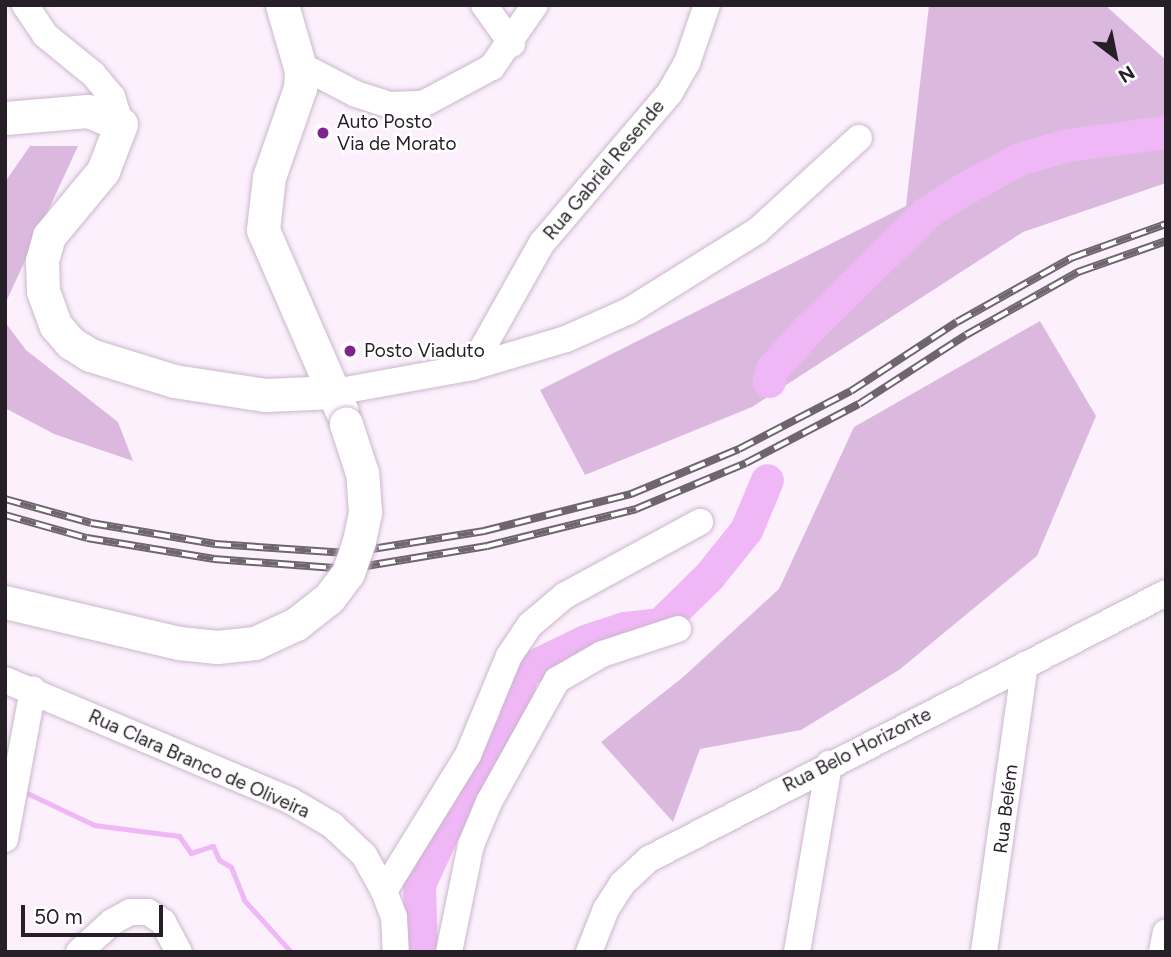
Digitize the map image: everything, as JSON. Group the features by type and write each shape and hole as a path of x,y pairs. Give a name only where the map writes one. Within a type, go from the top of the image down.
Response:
{"main road":[{"path":"5,602 179,643 218,647 255,643 296,624 329,598 348,573 365,512 362,473 335,393 263,230 269,177 300,88 300,65 282,5"},
{"path":"5,118 88,111 121,124 103,171 49,236 42,261 43,291 56,326 90,355 174,381 266,394 335,393"}],"street":[{"path":"25,5 45,35 93,74 112,97 121,124"},
{"path":"484,5 512,44"},
{"path":"300,65 356,94 390,106 423,104 464,85 492,67 512,44 535,5"},
{"name":"Rua Gabriel Resende","path":"472,367 542,243 669,94 687,63 707,5"},
{"path":"335,393 472,367 566,339 629,311 701,270 757,231 859,138"},
{"path":"384,891 468,755 509,656 530,625 564,596 700,522"},
{"name":"Rua Belo Horizonte","path":"589,952 611,901 649,859 829,764 1166,593"},
{"path":"449,952 471,845 489,802 557,680 602,654 678,629"},
{"name":"Rua Belém","path":"984,952 1025,665"},
{"name":"Rua Clara Branco de Oliveira","path":"5,680 301,807 332,825 363,855 384,891 394,917 396,952"},
{"path":"5,839 33,690"},
{"path":"797,952 829,764"},
{"path":"79,952 112,922 130,912 148,912 163,922 179,952"},
{"path":"1162,952 1166,932"}],"shaded area":[{"path":"929,5 1105,5 1166,60 1166,183 1023,232 752,407 585,475 540,390 906,206"},
{"path":"30,146 78,146 5,304 5,182"},
{"path":"1040,321 1096,416 1037,556 899,670 801,730 700,749 673,822 601,742 682,678 779,589 854,427"},
{"path":"5,322 26,350 118,422 133,461 54,434 5,408"}],"waterway":[{"path":"769,381 772,369 808,329 926,213 960,191 1019,159 1067,145 1166,132"},
{"path":"421,952 419,884 448,821 514,724 521,672 585,641 624,628 660,624 709,576 746,530 767,480"},
{"path":"27,793 94,825 179,836 191,853 213,846 219,860 231,867 244,900 291,952"}],"railway":[{"path":"5,499 91,523 215,544 347,553 484,531 631,494 739,449 851,391 957,322 1071,258 1166,224"},
{"path":"5,515 87,538 214,559 348,569 487,546 636,509 746,463 859,404 966,335 1078,272 1166,241"}],"place":[{"name":"Auto Posto Via de Morato","path":"323,133"},
{"name":"Posto Viaduto","path":"350,351"}]}
